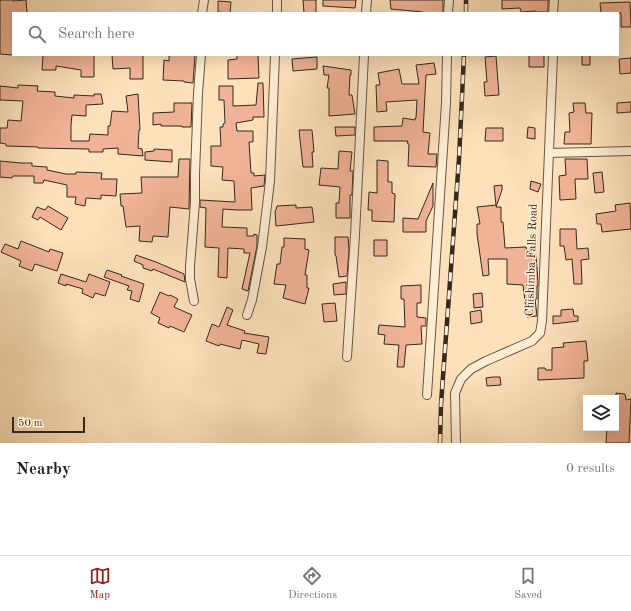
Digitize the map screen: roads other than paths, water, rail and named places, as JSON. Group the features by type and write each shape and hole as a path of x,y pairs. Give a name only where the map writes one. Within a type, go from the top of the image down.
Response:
{"street":[{"path":"202,12 204,0"},
{"path":"277,0 277,12"},
{"path":"366,12 367,0"},
{"path":"448,0 448,12"},
{"path":"553,12 554,0"},
{"path":"194,301 190,279 190,266 195,202 198,93 201,56"},
{"path":"247,315 252,300 262,247 270,181 275,56"},
{"path":"347,357 356,235 364,56"},
{"path":"427,395 446,102 447,56"},
{"name":"Chishimba Falls Road","path":"456,443 455,394 461,379 471,368 532,341 540,333 542,321 552,56"},
{"path":"549,154 631,151"}],"railway":[{"path":"466,0 466,12"},
{"path":"440,443 441,404 459,159 464,56"}]}
